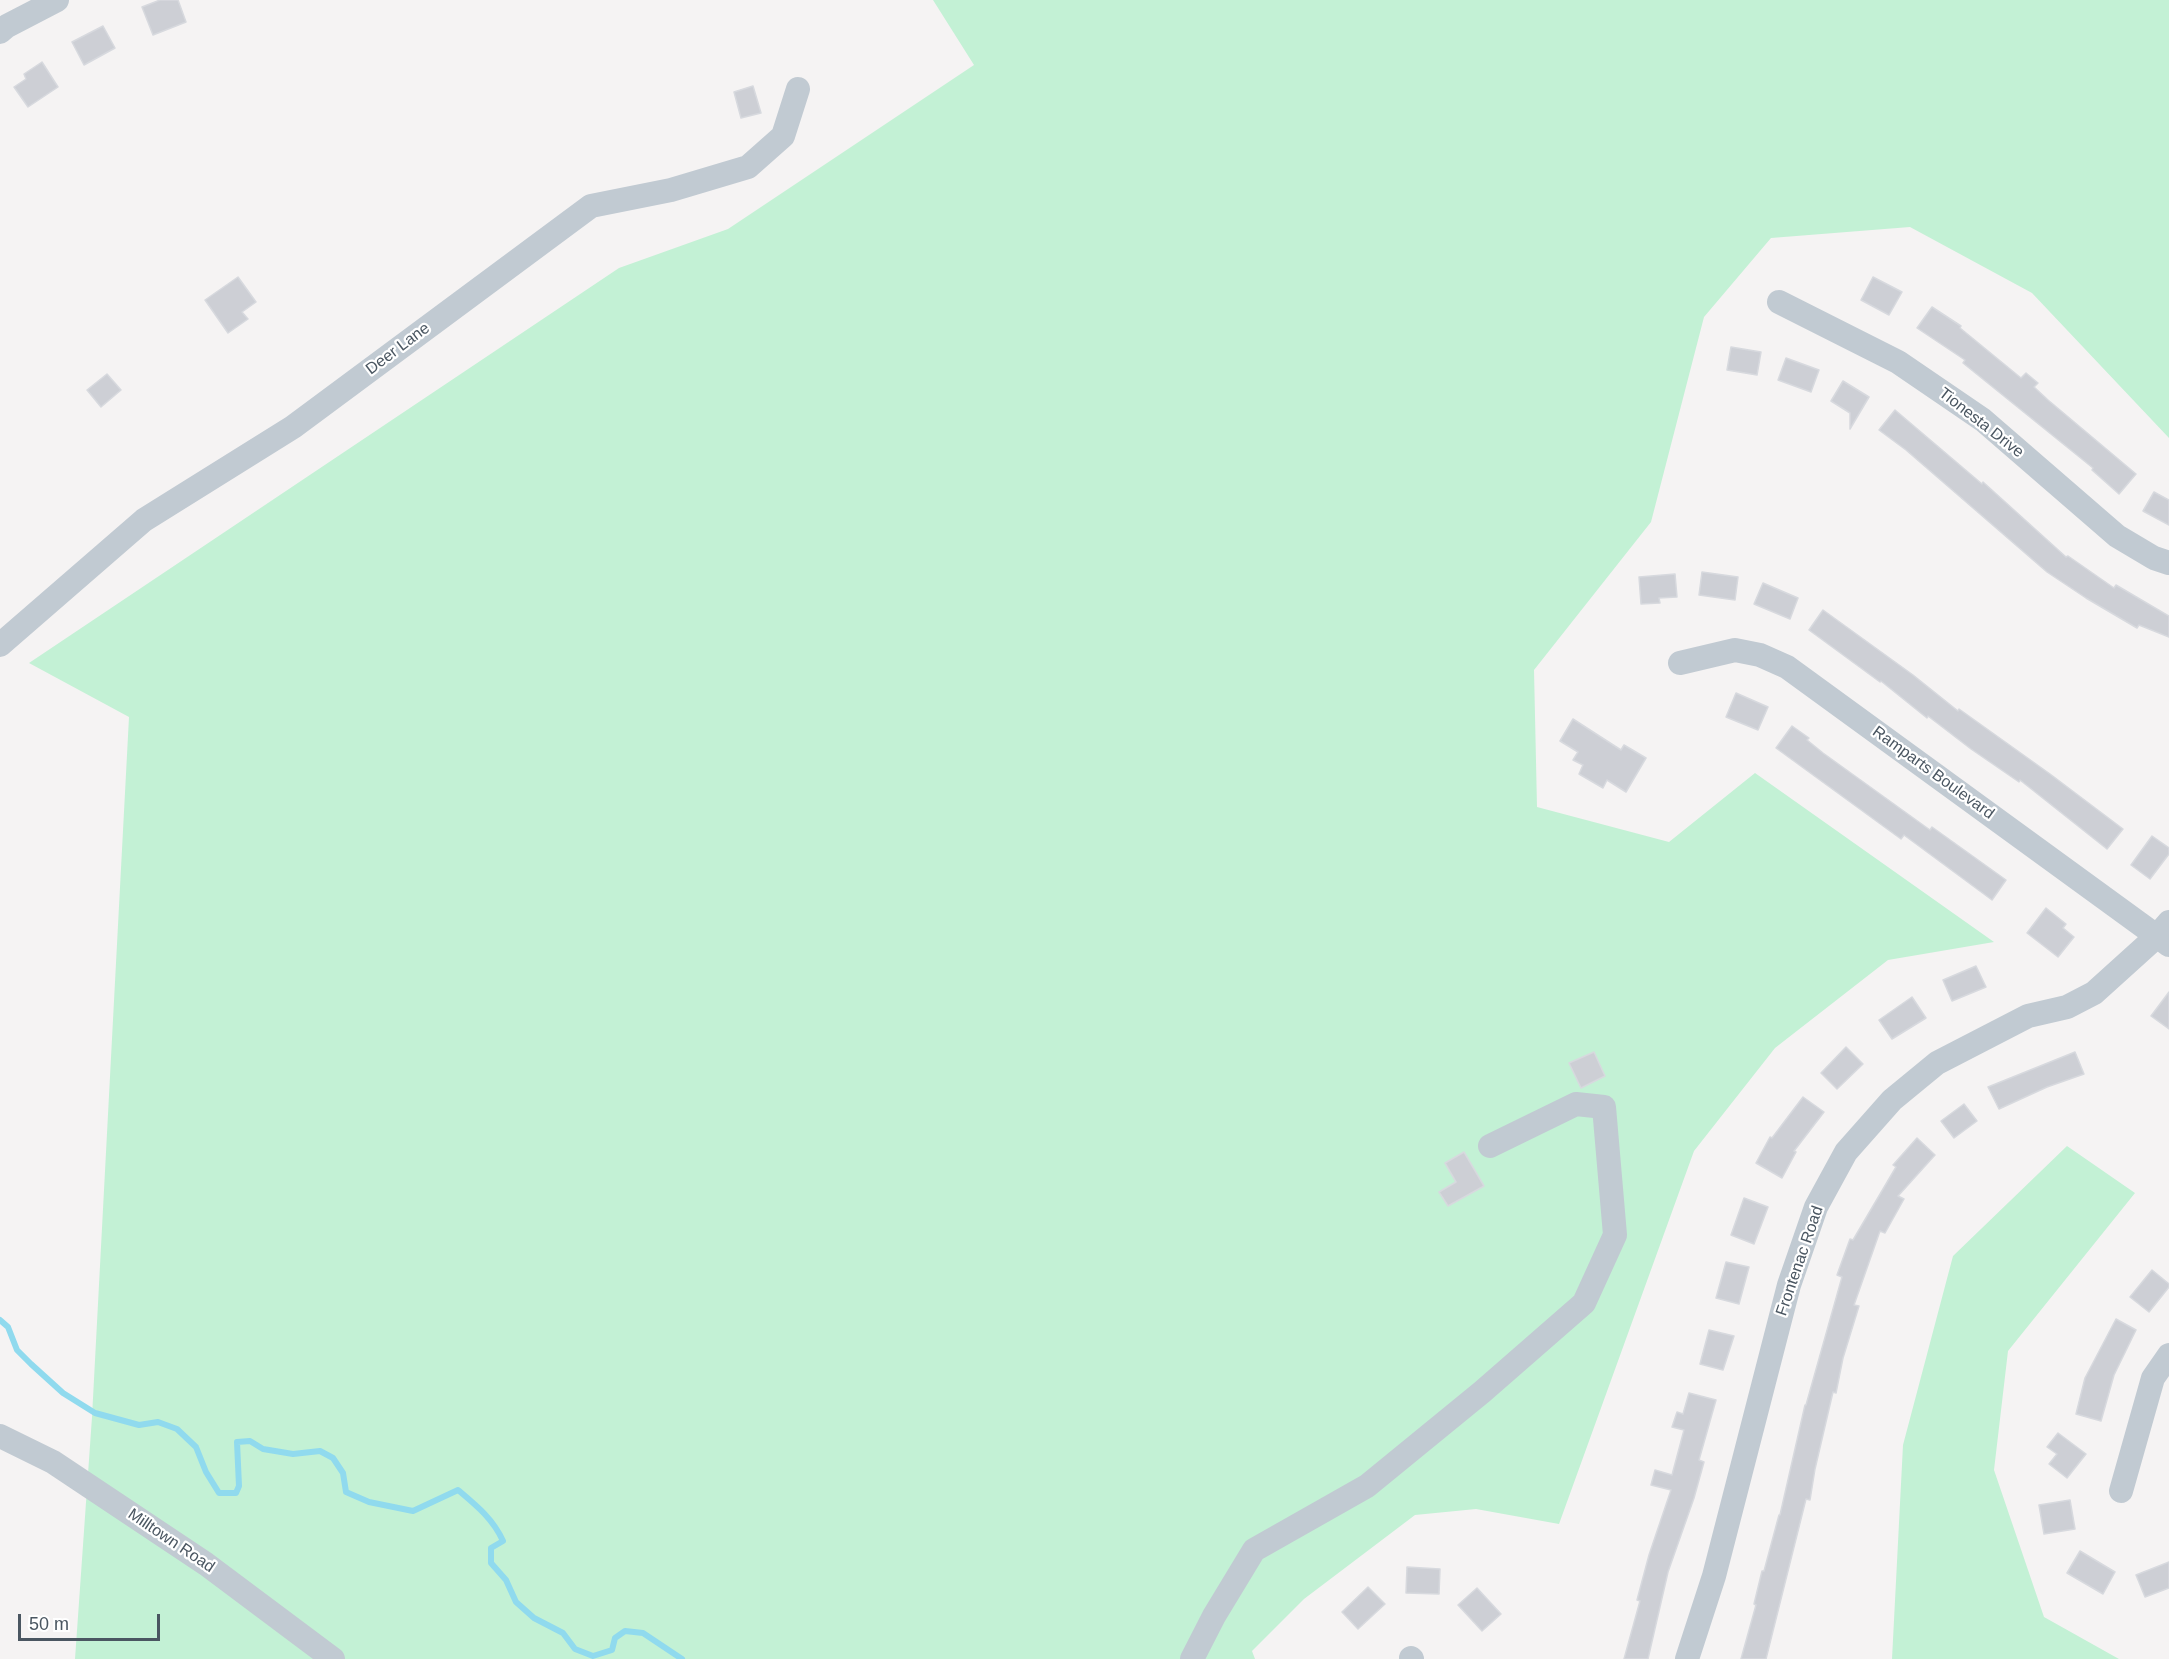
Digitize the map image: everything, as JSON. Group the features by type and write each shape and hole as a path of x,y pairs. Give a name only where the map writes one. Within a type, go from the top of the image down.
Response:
{"street":[{"path":"0,32 7,26 57,0"},
{"name":"Deer Lane","path":"0,645 144,520 293,427 591,206 671,190 748,167 783,136 798,89"},
{"name":"Tionesta Drive","path":"1779,302 1898,362 1983,420 2117,536 2154,558 2169,563"},
{"name":"Ramparts Boulevard","path":"1680,663 1736,650 1760,655 1788,667 2165,935"},
{"name":"Frontenac Road","path":"1687,1659 1714,1576 1789,1285 1816,1207 1846,1152 1892,1100 1937,1063 2028,1016 2067,1007 2094,993 2165,935"},
{"path":"1192,1659 1214,1616 1254,1550 1367,1486 1482,1392 1584,1302 1616,1235 1604,1107 1575,1104 1490,1146"},
{"path":"2121,1491 2153,1378 2169,1355"},
{"name":"Milltown Road","path":"0,1436 54,1462 206,1564 333,1659"}],"green space":[{"path":"933,0 2169,0 2169,438 2032,293 1910,227 1771,238 1704,317 1651,522 1534,670 1537,807 1669,842 1755,773 1994,942 1888,960 1775,1048 1694,1151 1559,1524 1476,1509 1415,1515 1304,1599 1252,1651 1255,1659 75,1659 92,1417 129,717 29,663 619,268 728,229 974,65"},
{"path":"2067,1146 2135,1193 2008,1351 1994,1470 2044,1617 2119,1659 1892,1659 1903,1445 1953,1256"}],"building":[{"path":"160,0 178,0 186,22 153,35 142,7"},
{"path":"103,26 115,48 84,65 72,42"},
{"path":"42,62 58,87 28,107 14,87 26,79 24,74"},
{"path":"753,86 761,113 741,118 734,92"},
{"path":"238,277 256,302 242,312 248,319 228,333 205,300"},
{"path":"1873,277 1902,292 1889,315 1861,300"},
{"path":"1932,307 1961,326 1960,328 2021,378 2026,373 2038,383 2034,387 2048,400 2136,474 2119,494 2092,470 2093,468 1963,363 1965,360 1917,328"},
{"path":"1731,347 1761,352 1757,375 1727,370"},
{"path":"1786,358 1819,370 1811,392 1778,380"},
{"path":"107,374 121,390 101,407 87,390"},
{"path":"1843,381 1869,397 1850,429 1850,413 1831,401"},
{"path":"1895,410 1982,484 1983,482 2066,557 2068,556 2114,588 2116,585 2169,616 2169,637 2139,625 2137,628 2047,572 1906,450 1879,430"},
{"path":"2154,492 2169,500 2169,525 2143,511"},
{"path":"1702,572 1738,577 1735,600 1699,595"},
{"path":"1675,574 1677,597 1659,598 1660,603 1641,604 1639,577"},
{"path":"1763,583 1798,598 1790,619 1754,604"},
{"path":"1823,610 1913,675 1958,711 1959,709 2050,774 2123,829 2107,849 2020,780 2019,782 1971,749 1928,716 1927,718 1881,681 1809,630"},
{"path":"1736,693 1768,707 1758,730 1726,717"},
{"path":"1573,719 1621,750 1624,745 1646,758 1626,792 1607,780 1603,788 1579,774 1583,765 1573,760 1578,752 1560,741"},
{"path":"1792,726 1809,738 1807,740 1823,753 1930,830 1932,827 2006,880 1992,900 1904,835 1901,839 1776,748"},
{"path":"2152,836 2169,848 2169,854 2150,879 2131,865"},
{"path":"2046,908 2066,924 2063,928 2074,937 2058,957 2027,933"},
{"path":"1976,966 1986,987 1952,1001 1943,980"},
{"path":"2169,992 2169,1029 2151,1016"},
{"path":"1912,997 1926,1018 1892,1039 1879,1020"},
{"path":"1846,1047 1863,1064 1837,1089 1821,1073"},
{"path":"1594,1052 1605,1076 1581,1088 1569,1063"},
{"path":"2075,1052 2084,1074 2047,1087 1999,1109 1988,1087"},
{"path":"1803,1097 1824,1112 1794,1151 1796,1152 1782,1178 1756,1163 1770,1137 1772,1138"},
{"path":"1964,1104 1977,1121 1954,1138 1941,1121"},
{"path":"1917,1138 1935,1155 1898,1196 1904,1199 1885,1233 1880,1231 1854,1305 1859,1306 1843,1358 1836,1393 1833,1392 1810,1500 1806,1499 1766,1659 1741,1659 1756,1605 1754,1604 1762,1571 1764,1571 1780,1515 1805,1405 1842,1277 1837,1275 1850,1239 1853,1240 1896,1167 1893,1165"},
{"path":"1464,1152 1484,1186 1448,1206 1439,1192 1456,1182 1445,1163"},
{"path":"1744,1198 1768,1207 1754,1244 1731,1235"},
{"path":"1726,1262 1749,1267 1739,1304 1716,1298"},
{"path":"2152,1270 2169,1284 2169,1287 2149,1312 2130,1297"},
{"path":"2116,1319 2136,1330 2114,1375 2101,1421 2076,1414 2085,1378"},
{"path":"1709,1330 1734,1336 1723,1370 1700,1364"},
{"path":"1689,1393 1716,1400 1699,1460 1704,1462 1668,1572 1648,1659 1624,1659 1640,1601 1637,1600 1649,1555 1671,1490 1651,1485 1655,1470 1672,1475 1684,1430 1672,1427 1677,1412 1683,1414"},
{"path":"2058,1433 2086,1454 2067,1478 2049,1464 2057,1454 2047,1447"},
{"path":"2070,1500 2075,1529 2044,1534 2039,1505"},
{"path":"2080,1551 2115,1572 2103,1594 2067,1573"},
{"path":"2169,1562 2169,1588 2145,1597 2136,1575"},
{"path":"1407,1567 1440,1569 1439,1594 1406,1593"},
{"path":"1368,1587 1385,1604 1358,1629 1342,1612"},
{"path":"1477,1588 1501,1614 1482,1631 1458,1605"}],"waterway":[{"path":"0,1320 8,1327 17,1350 31,1364 63,1393 95,1413 139,1425 158,1422 177,1429 196,1447 206,1472 219,1493 236,1493 239,1486 237,1442 250,1441 263,1449 293,1454 320,1451 333,1458 343,1473 346,1492 369,1502 413,1511 458,1490 484,1513 499,1533 503,1541 491,1548 491,1563 506,1580 516,1602 534,1618 563,1633 575,1649 593,1656 612,1650 615,1638 625,1631 643,1633 682,1659"}]}
